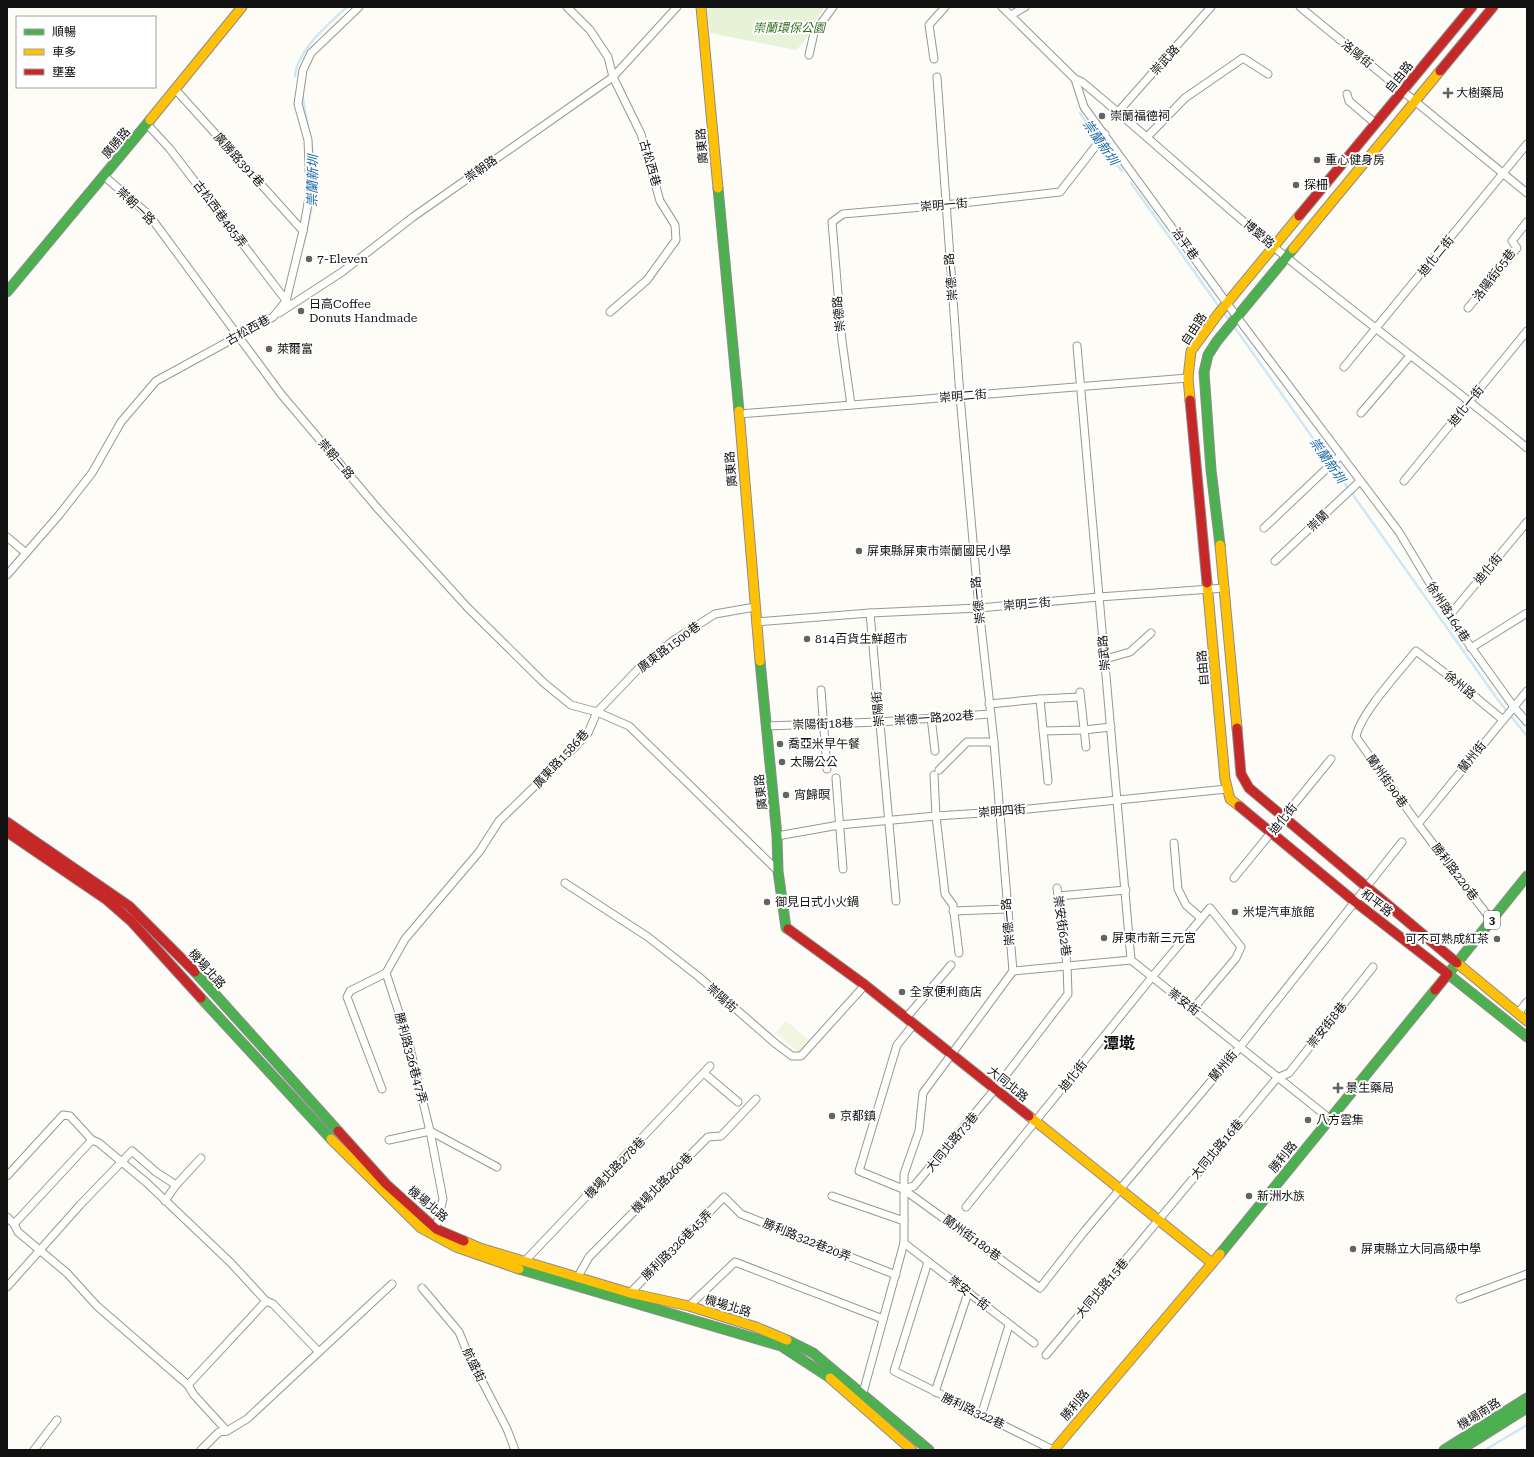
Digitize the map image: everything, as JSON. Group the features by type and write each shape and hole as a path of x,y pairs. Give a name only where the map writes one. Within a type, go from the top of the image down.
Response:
{"street":[{"name":"廣勝路","path":"7,292 242,7"},
{"name":"古松西巷","path":"7,575 42,535 92,473 122,422 156,381 239,337 273,317 288,304 310,192 308,140 298,104 303,70 311,53 359,7"},
{"name":"古松西巷","path":"567,7 590,30 608,57 613,77 642,134 660,201 675,225 676,240 647,280 610,312"},
{"name":"崇朝路","path":"288,304 342,272 413,217 613,77 677,7"},
{"name":"廣東路","path":"701,7 739,414 754,607 777,836 778,872 786,928"},
{"path":"809,54 814,32 834,7"},
{"path":"934,59 929,25 945,7"},
{"name":"博愛路","path":"1002,7 1075,78 1082,82 1118,112 1274,247 1410,356 1470,401 1527,448"},
{"path":"1011,15 1025,7"},
{"name":"崇武路","path":"1118,112 1211,7"},
{"name":"洛陽街","path":"1300,7 1502,174"},
{"name":"自由路","path":"1225,779 1188,378 1191,352 1218,314 1472,7"},
{"path":"1225,588 1211,470 1204,372 1208,355 1217,341 1493,7"},
{"path":"1147,137 1185,98 1243,58 1268,74"},
{"name":"崇德一路","path":"936,77 960,396 979,608 994,742 998,812 1012,971"},
{"name":"治平巷","path":"1075,78 1084,107 1226,306 1233,322 1303,406 1341,455"},
{"name":"廣勝路391巷","path":"175,89 303,231"},
{"path":"1347,94 1349,101 1376,124"},
{"name":"古松西巷485弄","path":"147,124 170,149 288,304"},
{"name":"崇明一街","path":"832,222 843,214 945,205 1060,192 1104,136"},
{"name":"迪化二街","path":"1344,367 1527,144"},
{"path":"1502,174 1527,193"},
{"name":"崇朝一路","path":"104,176 149,215 281,394 379,510 467,607 544,683 571,705 597,712"},
{"name":"崇德路","path":"832,222 842,340 851,405"},
{"name":"洛陽街65巷","path":"1468,308 1517,248 1512,241 1527,222"},
{"name":"迪化一街","path":"1404,481 1470,401 1524,340 1527,332"},
{"name":"崇武路","path":"1077,346 1132,960"},
{"path":"1361,414 1410,356"},
{"name":"崇明二街","path":"739,414 1188,378"},
{"path":"1264,528 1341,455"},
{"name":"徐州路164巷","path":"1341,455 1399,532 1449,616 1512,708"},
{"name":"崇蘭","path":"1276,561 1360,481"},
{"name":"迪化街","path":"1449,616 1527,522"},
{"path":"7,537 26,554"},
{"name":"崇明三街","path":"756,622 870,613 979,608 1099,597 1225,588"},
{"name":"和平路","path":"1225,588 1241,774 1249,788 1527,1021"},
{"name":"廣東路1500巷","path":"597,712 641,666 674,640 715,614 754,607"},
{"name":"崇陽街","path":"870,613 896,901"},
{"path":"1471,648 1527,613"},
{"path":"1105,659 1130,652 1151,633"},
{"name":"徐州路","path":"1356,737 1358,727 1416,651 1504,718"},
{"path":"821,690 827,769"},
{"name":"蘭州街","path":"1418,824 1527,691"},
{"path":"989,704 1080,695 1086,747"},
{"path":"1040,699 1048,780"},
{"path":"1512,708 1527,722"},
{"path":"597,712 629,726 778,872"},
{"name":"廣東路1586巷","path":"386,973 405,938 479,852 500,821 588,733 597,712"},
{"name":"崇德一路202巷","path":"879,722 931,717 990,714"},
{"path":"931,717 936,751"},
{"name":"崇陽街18巷","path":"766,726 879,722"},
{"path":"1043,731 1084,730 1111,727"},
{"name":"蘭州街90巷","path":"1356,737 1418,824"},
{"path":"959,953 953,905 945,894 936,816 937,772 967,742 994,742"},
{"name":"迪化街","path":"1234,878 1331,760"},
{"path":"836,778 843,869"},
{"name":"和平路","path":"1225,779 1230,799 1354,901 1527,1037"},
{"name":"崇明四街","path":"777,836 839,825 998,812 1227,789"},
{"name":"機場北路","path":"7,822 129,906 180,956 386,1184 435,1232 477,1256 781,1346 824,1373 912,1450"},
{"name":"勝利路220巷","path":"1418,824 1492,921"},
{"name":"機場北路","path":"7,832 107,900 131,921 326,1134 421,1228 577,1278 630,1293 689,1306 756,1327 807,1350 863,1393 929,1450"},
{"name":"蘭州街","path":"1040,1288 1120,1189 1240,1047 1402,842"},
{"path":"1174,843 1178,889 1186,904 1201,918"},
{"name":"勝利路","path":"1053,1450 1212,1263 1492,921 1527,876"},
{"name":"崇陽街","path":"565,883 648,936 792,1056 801,1056 865,985"},
{"name":"崇安街62巷","path":"1036,1036 1068,994 1067,965 1057,888"},
{"path":"1058,896 1126,890"},
{"name":"迪化街","path":"966,1207 1152,977 1210,908 1241,947 1236,958 1193,1010"},
{"path":"953,911 1007,909"},
{"name":"大同北路","path":"786,928 865,985 996,1088 1157,1221 1212,1263"},
{"path":"863,1393 904,1243 904,1174 919,1131 924,1093 1012,971 1132,960"},
{"name":"崇安街","path":"1132,960 1277,1078 1330,1119"},
{"path":"906,1018 951,965"},
{"name":"崇安街8巷","path":"1277,1078 1289,1073 1373,967"},
{"path":"382,1089 347,997 350,991 386,973"},
{"name":"勝利路326巷47弄","path":"386,973 408,1040 430,1131 443,1199 435,1232"},
{"path":"1518,1013 1527,1002"},
{"name":"蘭州街180巷","path":"914,1024 897,1045 859,1171 903,1189 1040,1288"},
{"name":"大同北路73巷","path":"903,1189 914,1186 996,1088 1036,1036"},
{"name":"機場北路278巷","path":"524,1261 705,1074 710,1066"},
{"path":"705,1074 738,1102"},
{"name":"大同北路16巷","path":"1157,1221 1277,1078"},
{"name":"機場北路260巷","path":"577,1278 589,1257 703,1142 708,1137 721,1136 756,1099"},
{"path":"7,1176 63,1115 70,1116 92,1140 99,1143 120,1163 147,1183 231,1263 266,1301 273,1304 318,1351"},
{"path":"389,1140 430,1131 496,1167"},
{"path":"14,1224 92,1140"},
{"path":"7,1287 132,1151 156,1172 176,1185"},
{"path":"165,1201 176,1185 201,1158"},
{"path":"147,1183 156,1172"},
{"path":"832,1196 904,1221"},
{"name":"勝利路322巷20弄","path":"724,1197 741,1214 896,1276"},
{"name":"勝利路326巷45弄","path":"630,1293 724,1197"},
{"path":"7,1217 14,1224 18,1232 67,1273 97,1306 188,1385 194,1395 228,1431"},
{"name":"大同北路15巷","path":"1046,1355 1157,1221"},
{"name":"崇安一街","path":"904,1243 1034,1343"},
{"path":"689,1306 735,1262 883,1319"},
{"name":"勝利路322巷","path":"928,1262 894,1371 935,1392 982,1413 1053,1450"},
{"path":"1460,1299 1527,1274"},
{"path":"201,1450 219,1432 228,1431 247,1419 314,1358 318,1351 392,1284"},
{"name":"航盛街","path":"422,1288 459,1332 468,1354 507,1430 515,1450"},
{"path":"935,1392 968,1293"},
{"path":"188,1385 266,1301"},
{"path":"982,1413 1010,1325"},
{"name":"機場南路","path":"1444,1450 1527,1398"},
{"name":"機場南路","path":"1460,1450 1527,1408"},
{"path":"34,1450 57,1420"}],"green space":[{"name":"崇蘭環保公園","path":"707,7 825,7 817,18 805,41 796,50 710,33"},
{"path":"786,1021 810,1041 799,1053 776,1033"}],"waterway":[{"name":"崇蘭新圳","path":"295,76 301,57 308,47 323,29 347,7"},
{"name":"崇蘭新圳","path":"302,94 309,133"},
{"name":"崇蘭新圳","path":"1080,113 1108,154 1122,171"},
{"name":"崇蘭新圳","path":"303,245 312,206 314,181 311,141"},
{"name":"崇蘭新圳","path":"1131,183 1220,308"},
{"name":"崇蘭新圳","path":"1223,312 1230,321"},
{"name":"崇蘭新圳","path":"1233,325 1498,700 1527,736"},
{"path":"1485,1450 1527,1425"}],"traffic: fast":[{"path":"7,292 150,120"},
{"path":"718,188 739,411"},
{"path":"1220,545 1211,470 1204,372 1208,355 1217,341 1293,249"},
{"path":"760,661 777,836 778,871 786,928 788,929"},
{"path":"1527,876 1448,974 1527,1037"},
{"path":"195,972 338,1131"},
{"path":"1220,1254 1435,990"},
{"path":"201,998 331,1139"},
{"path":"519,1269 781,1346 830,1378"},
{"path":"787,1340 813,1353 929,1450"},
{"path":"1444,1450 1527,1398"},
{"path":"1460,1450 1527,1408"}],"traffic: slow":[{"path":"150,120 242,7"},
{"path":"701,7 718,188"},
{"path":"1293,249 1440,71"},
{"path":"1190,400 1188,378 1191,351 1218,314 1299,216"},
{"path":"739,411 760,661"},
{"path":"1220,545 1237,728"},
{"path":"1207,583 1225,779 1230,799 1239,806"},
{"path":"1457,963 1527,1021"},
{"path":"1029,1116 1212,1263"},
{"path":"331,1139 421,1228 456,1247 519,1269"},
{"path":"464,1241 480,1248 630,1293 689,1306 756,1327 787,1340"},
{"path":"1054,1450 1220,1254"},
{"path":"830,1378 912,1450"}],"traffic: jam":[{"path":"1299,216 1472,7"},
{"path":"1440,71 1493,7"},
{"path":"1190,400 1207,583"},
{"path":"1237,728 1241,774 1249,788 1457,963"},
{"path":"1239,806 1354,901 1448,974 1435,990"},
{"path":"7,822 129,906 195,972"},
{"path":"7,832 107,900 131,921 201,998"},
{"path":"788,929 865,985 1029,1116"},
{"path":"338,1131 386,1184 436,1229 464,1241"}],"place":[{"name":"大樹藥局","path":"1448,93"},
{"name":"崇蘭福德祠","path":"1102,116"},
{"name":"重心健身房","path":"1317,160"},
{"name":"探柵","path":"1296,185"},
{"name":"7-Eleven","path":"309,259"},
{"name":"日高Coffee Donuts Handmade","path":"301,311"},
{"name":"萊爾富","path":"269,349"},
{"name":"屏東縣屏東市崇蘭國民小學","path":"859,551"},
{"name":"814百貨生鮮超市","path":"807,639"},
{"name":"喬亞米早午餐","path":"780,744"},
{"name":"太陽公公","path":"782,762"},
{"name":"宵歸暝","path":"786,795"},
{"name":"御見日式小火鍋","path":"767,902"},
{"name":"米堤汽車旅館","path":"1235,912"},
{"name":"屏東市新三元宮","path":"1104,938"},
{"name":"可不可熟成紅茶","path":"1497,939"},
{"name":"全家便利商店","path":"902,992"},
{"name":"景生藥局","path":"1338,1088"},
{"name":"京都鎮","path":"832,1116"},
{"name":"八方雲集","path":"1308,1120"},
{"name":"新洲水族","path":"1249,1196"},
{"name":"屏東縣立大同高級中學","path":"1353,1249"}],"district":[{"name":"潭墘","path":"1119,1043"}]}
